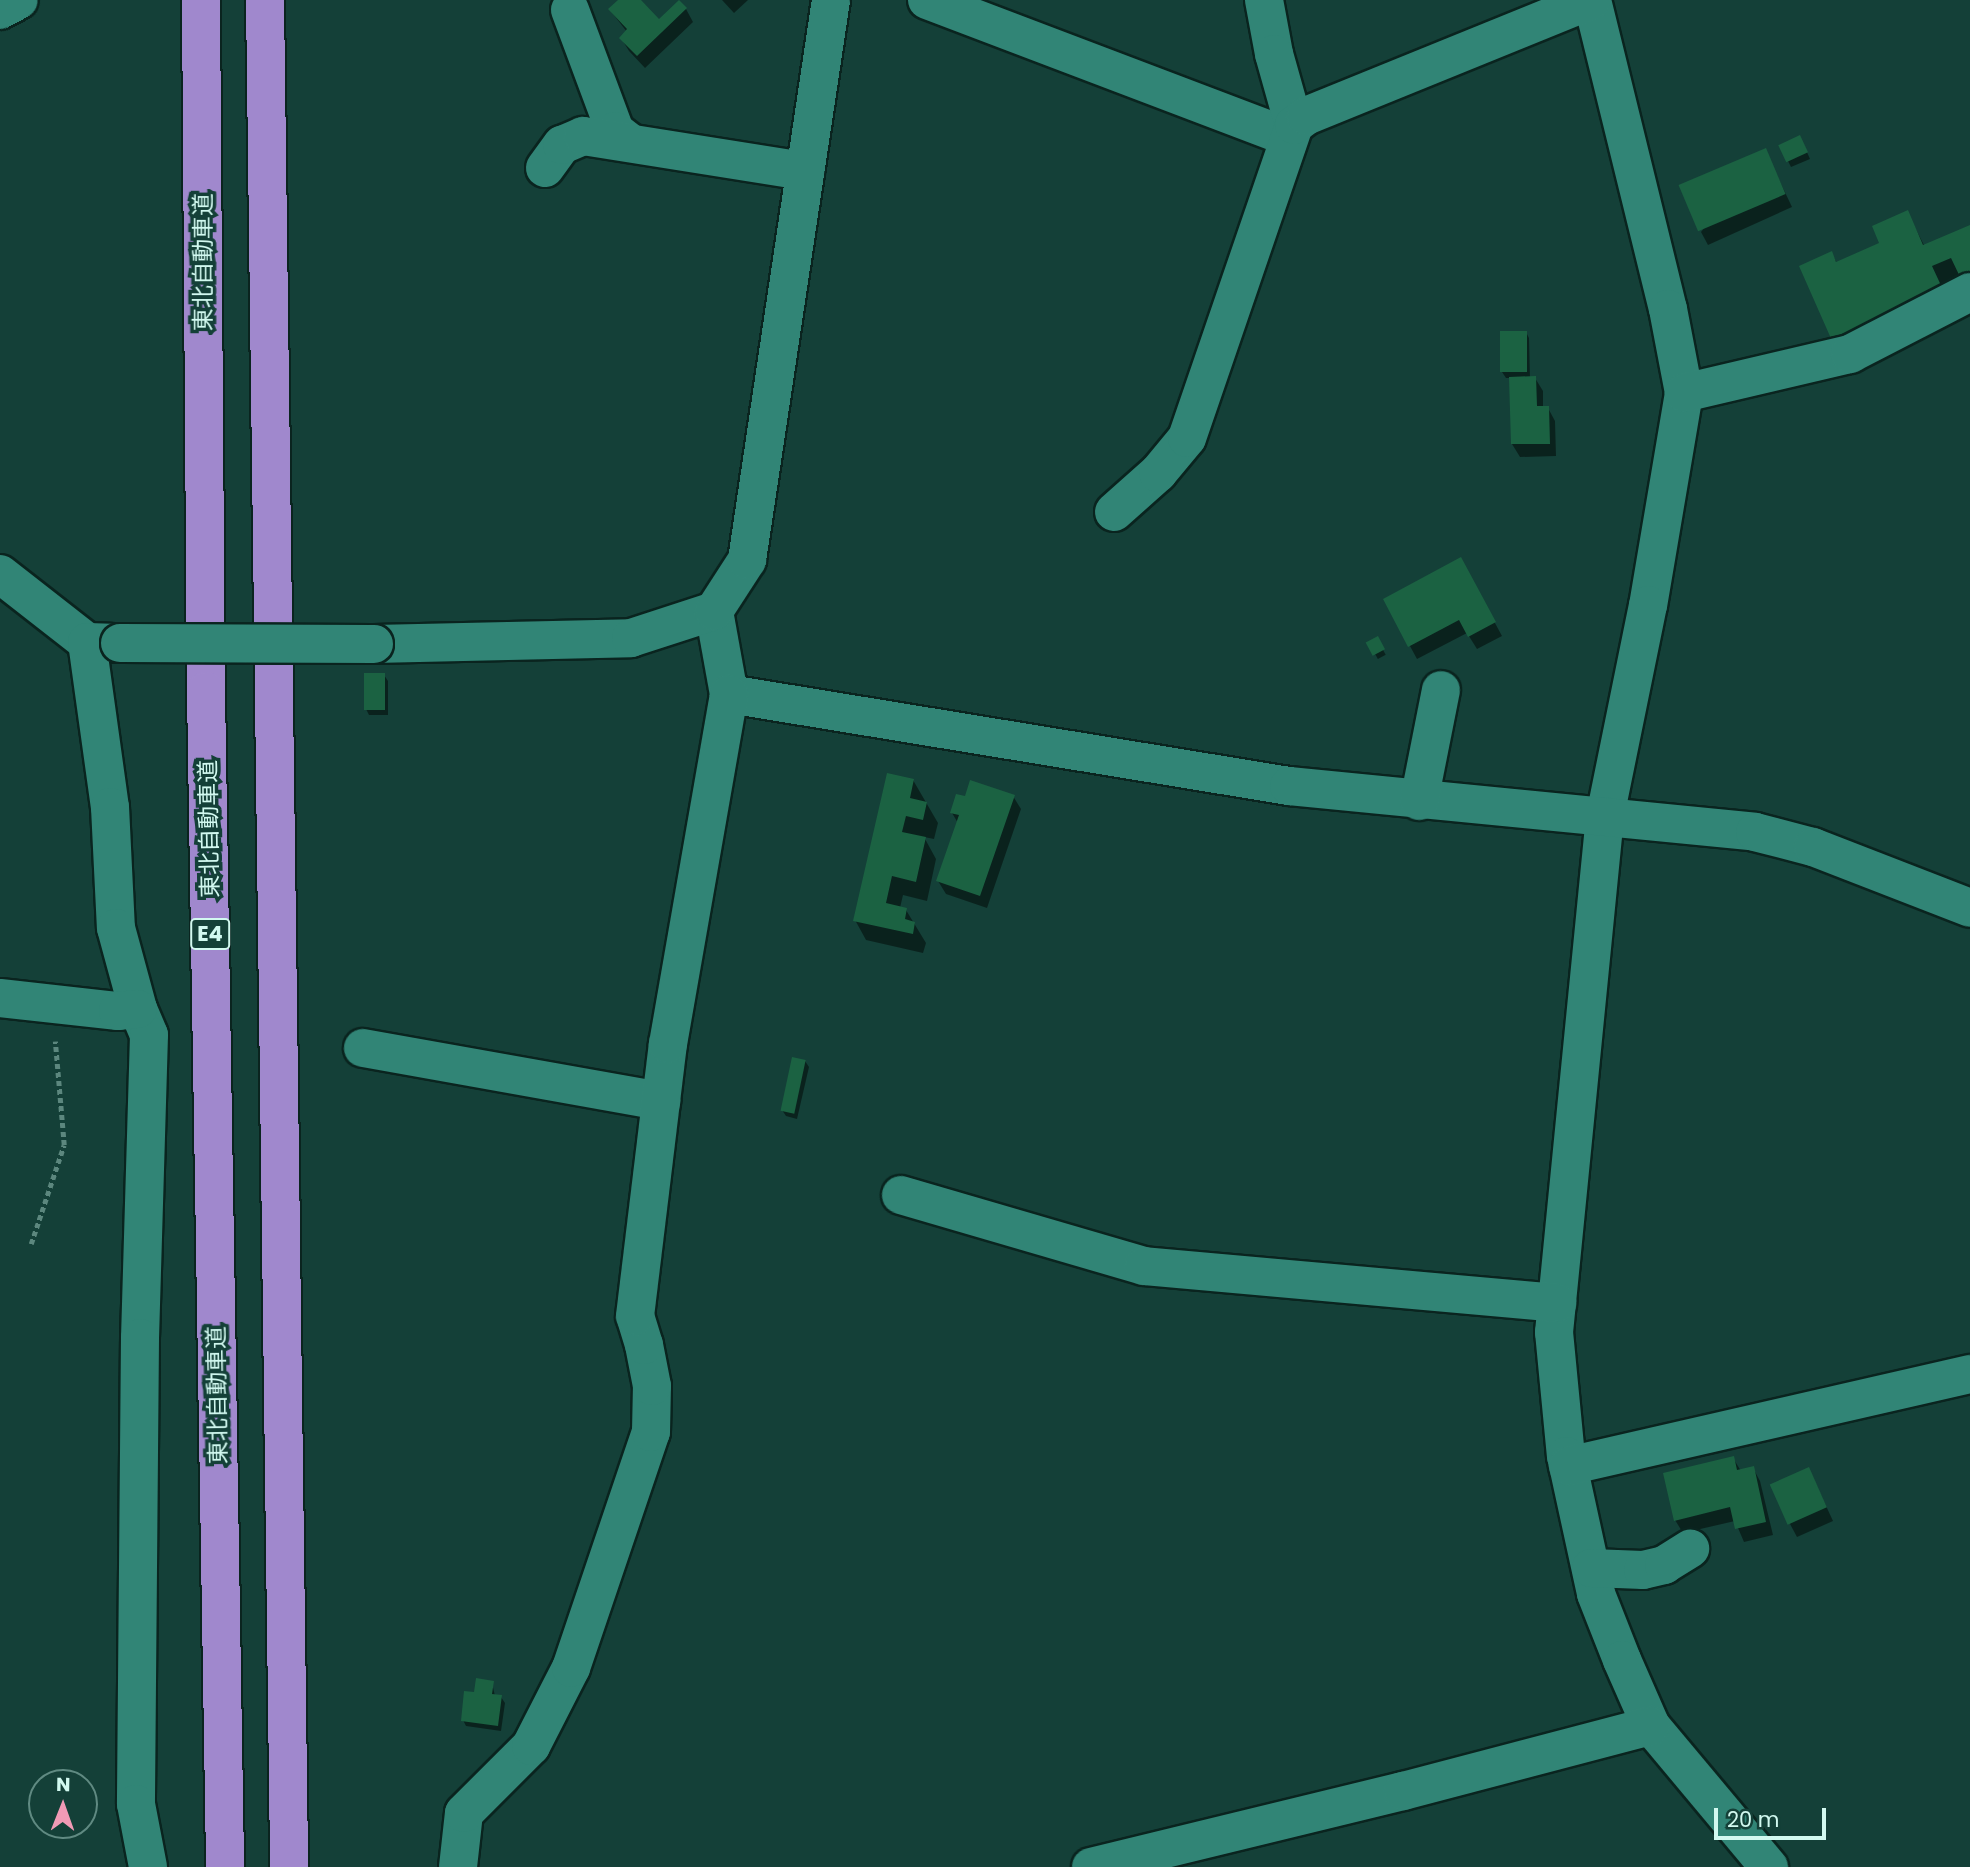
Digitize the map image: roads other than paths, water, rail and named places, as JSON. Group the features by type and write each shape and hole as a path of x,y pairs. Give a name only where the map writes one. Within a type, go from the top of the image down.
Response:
{"highway":[{"name":"東北自動車道","path":"201,0 207,705 225,1867"},
{"path":"265,0 289,1867"}],"street":[{"path":"0,10 19,0"},
{"path":"2,573 104,643 373,643 631,638 714,611 747,560 831,0"},
{"path":"927,0 1291,131"},
{"path":"1264,0 1291,131"},
{"path":"1114,512 1158,473 1186,438 1291,131 1306,116 1591,0 1668,309 1684,393 1648,605 1605,816 1554,1332 1568,1466 1596,1594 1651,1726 1769,1867"},
{"path":"570,10 615,131 629,142"},
{"path":"545,168 562,145 583,136 806,171"},
{"path":"1684,393 1850,354 1970,292"},
{"path":"458,1867 464,1813 531,1746 571,1668 651,1432 652,1387 635,1316 661,1101 729,694 714,611"},
{"path":"104,643 117,928 138,1009 149,1035 150,1057 140,1338 136,1804 148,1867"},
{"path":"1419,800 1441,690"},
{"path":"729,694 1289,786 1755,832 1802,844 1970,908"},
{"path":"0,998 118,1011 138,1009"},
{"path":"363,1048 661,1101"},
{"path":"901,1195 1144,1266 1557,1303"},
{"path":"1568,1466 1970,1374"},
{"path":"1591,1568 1643,1570 1664,1565 1690,1549"},
{"path":"1091,1867 1403,1791 1651,1726"}]}
